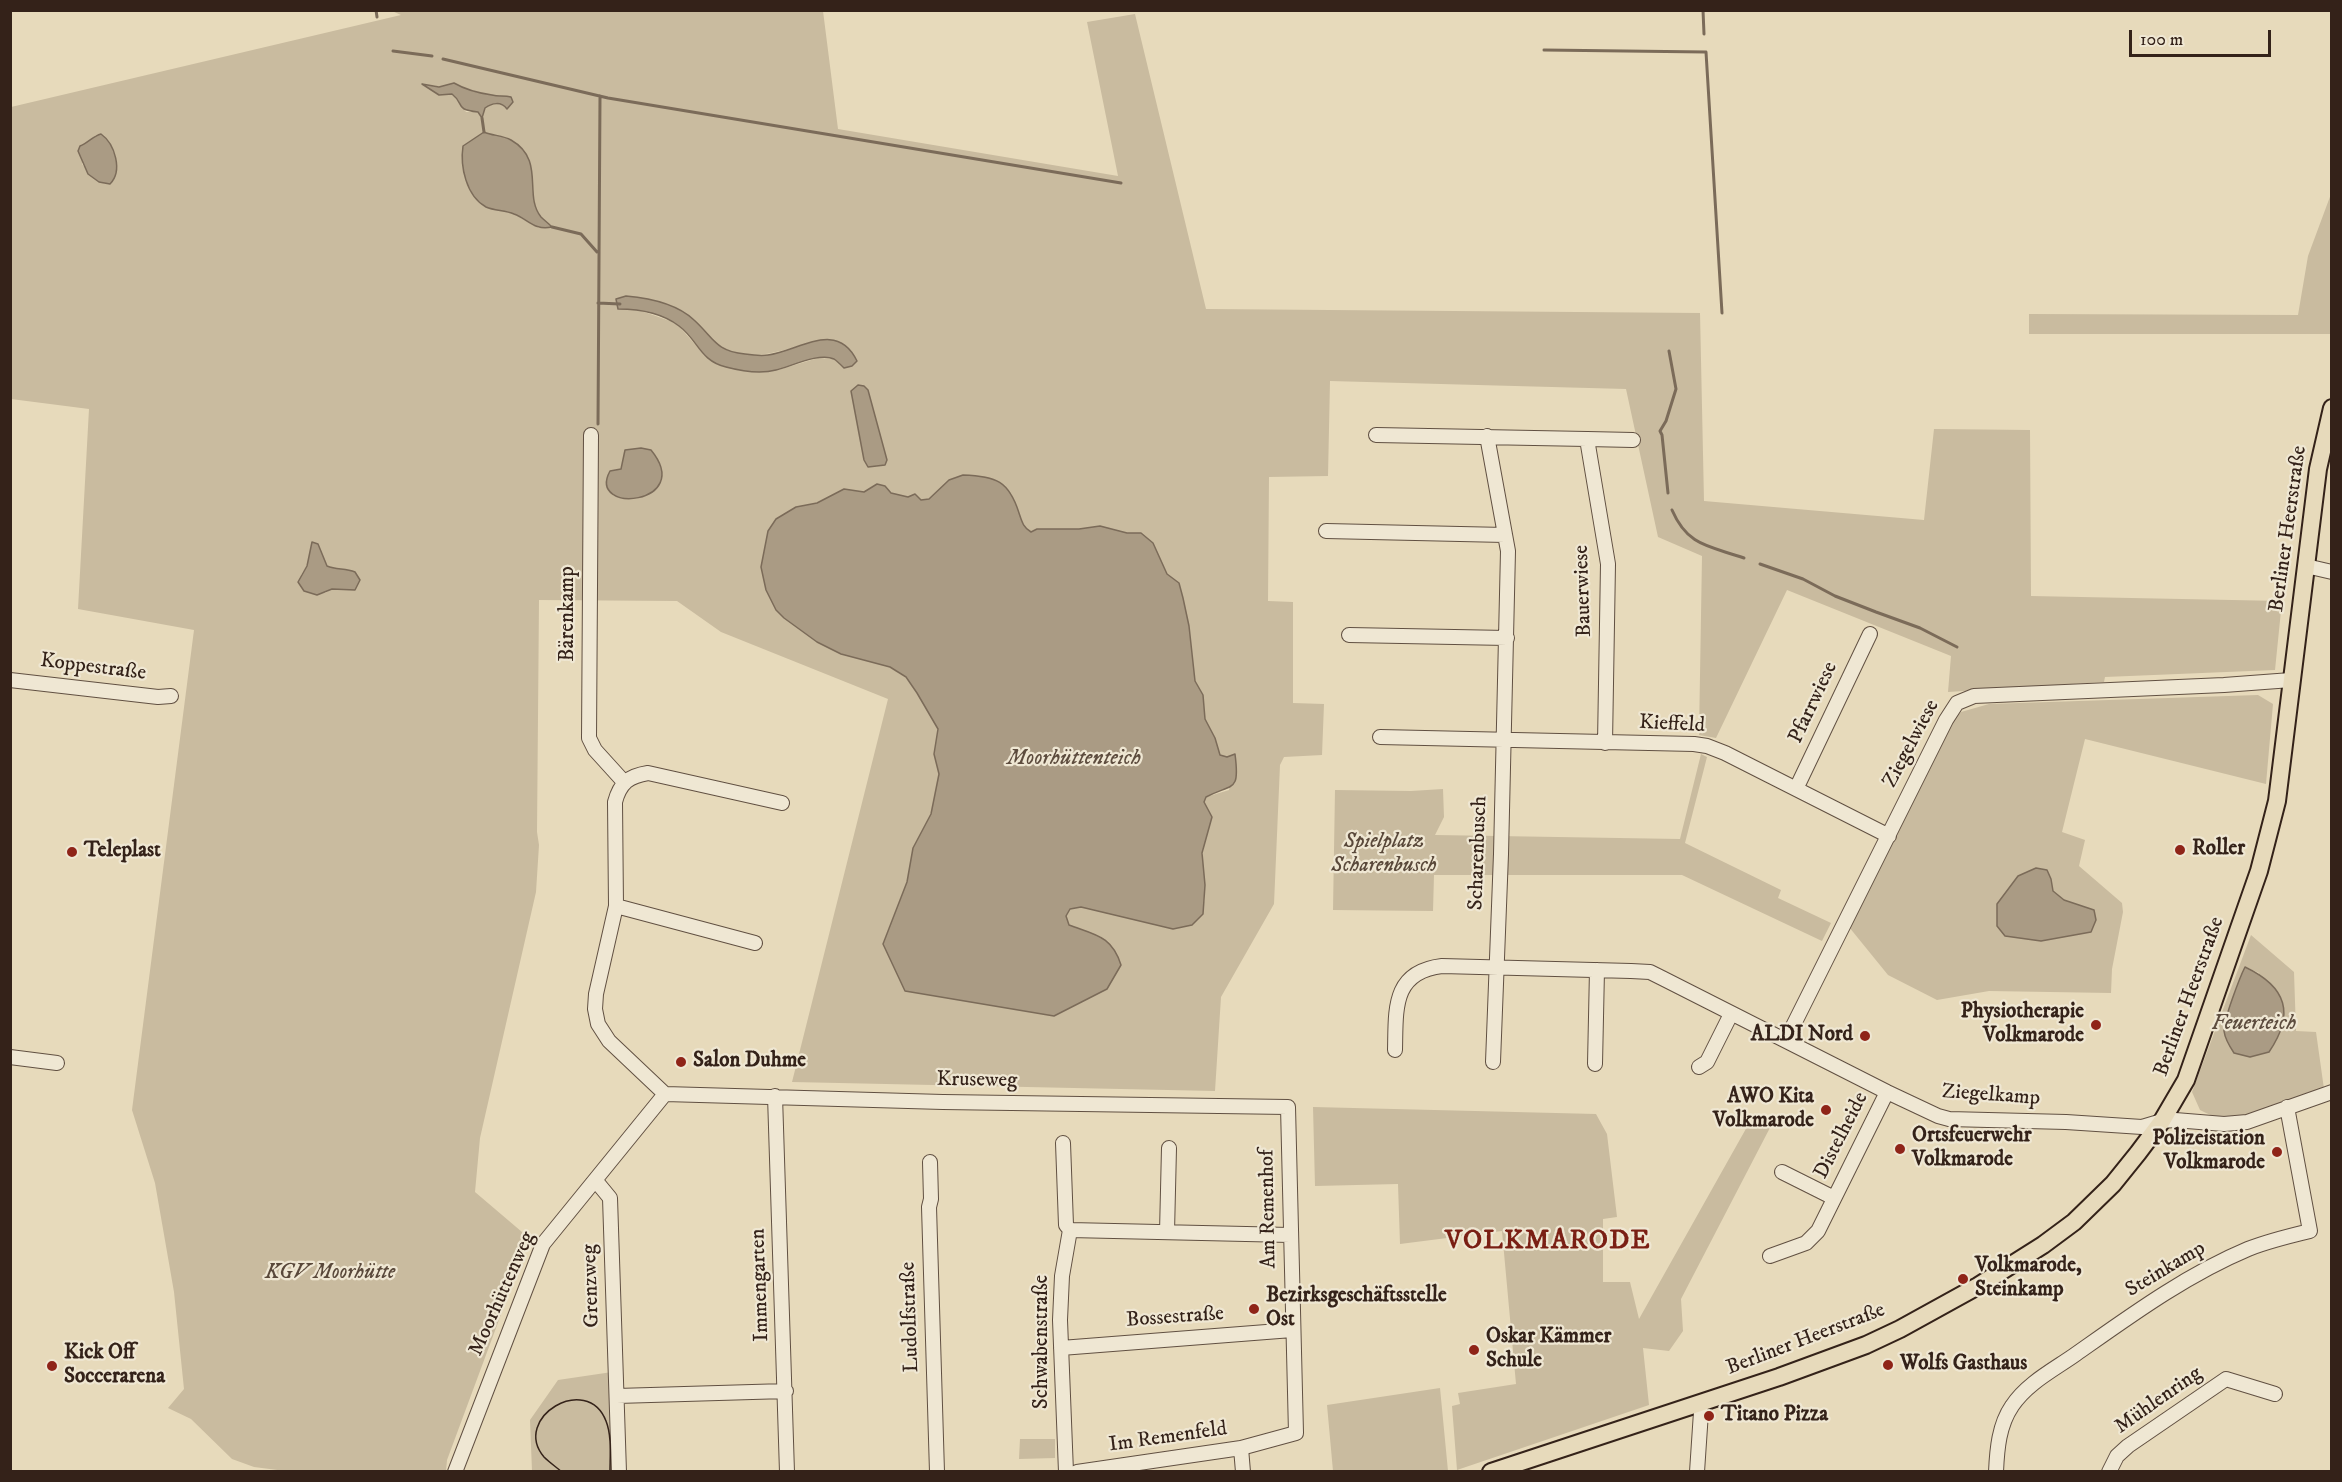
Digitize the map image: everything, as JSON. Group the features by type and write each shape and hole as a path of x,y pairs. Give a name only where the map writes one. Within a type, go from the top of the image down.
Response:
{"main road":[{"name":"Berliner Heerstraße","path":"1491,1472 1866,1345 1978,1286 2049,1241 2074,1222 2113,1184 2162,1121 2193,1064 2265,852 2277,801 2318,469 2331,408"}],"street":[{"name":"Bärenkamp","path":"591,435 590,738 595,750 624,782"},
{"path":"1376,435 1633,440"},
{"name":"Scharenbusch","path":"1487,436 1508,551 1496,967"},
{"name":"Bauerwiese","path":"1587,439 1608,564 1605,743"},
{"path":"1326,531 1505,535"},
{"path":"2306,566 2331,572"},
{"name":"Pfarrwiese","path":"1796,789 1870,634"},
{"path":"1349,635 1507,638"},
{"name":"Koppestraße","path":"10,680 158,697 171,696"},
{"name":"Ziegelwiese","path":"1786,1040 1949,714 1957,703 1968,698 2291,680"},
{"path":"1380,737 1503,740"},
{"name":"Kieffeld","path":"1503,740 1707,746 1889,836"},
{"path":"665,1094 609,1041 598,1024 595,1009 596,994 616,906 615,802 618,791 624,782 635,775 648,773 782,803"},
{"path":"616,906 755,943"},
{"name":"Ziegelkamp","path":"1395,1050 1398,1000 1410,979 1418,972 1442,966 1650,972 1887,1092 1949,1119 2066,1122 2142,1127 2162,1121 2186,1120 2224,1124 2240,1123 2331,1092"},
{"path":"1493,1062 1496,967"},
{"path":"1595,1064 1597,970"},
{"path":"1699,1067 1707,1062 1731,1014"},
{"path":"10,1057 57,1063"},
{"name":"Distelheide","path":"1770,1256 1809,1241 1818,1231 1887,1092"},
{"name":"Kruseweg","path":"665,1094 943,1102 1288,1107"},
{"name":"Moorhüttenweg","path":"455,1472 543,1244 665,1094"},
{"name":"Immengarten","path":"774,1096 788,1472"},
{"name":"Am Remenhof","path":"1241,1448 1296,1434 1288,1107"},
{"name":"Steinkamp","path":"1996,1472 2004,1421 2011,1407 2033,1384 2121,1323 2218,1263 2250,1248 2310,1231 2287,1107"},
{"name":"Schwabenstraße","path":"1063,1143 1066,1225 1070,1230 1062,1276 1061,1348 1066,1472"},
{"path":"1167,1232 1169,1148"},
{"name":"Ludolfstraße","path":"930,1162 931,1199 929,1207 938,1472"},
{"name":"Distelheide","path":"1782,1172 1834,1198"},
{"name":"Grenzweg","path":"596,1181 610,1198 619,1472"},
{"path":"1070,1230 1290,1235"},
{"name":"Bossestraße","path":"1061,1348 1292,1330"},
{"name":"Mühlenring","path":"2109,1472 2117,1456 2128,1446 2226,1379 2276,1394"},
{"path":"617,1396 786,1391"},
{"path":"1697,1472 1701,1412 1698,1403"},
{"name":"Im Remenfeld","path":"1077,1472 1241,1448 1243,1472"}],"green space":[{"name":"KGV Moorhütte","path":"392,11 823,11 838,129 1118,176 1087,22 1135,14 1206,309 1700,313 1704,501 1924,520 1934,429 2030,430 2031,596 2282,601 2275,670 2105,677 2104,682 1948,692 1951,656 1787,590 1716,738 1699,735 1702,556 1658,537 1626,389 1330,381 1328,476 1269,477 1268,601 1293,602 1293,703 1324,704 1322,755 1284,757 1280,765 1274,904 1221,997 1215,1091 792,1082 888,699 721,632 677,601 539,600 537,832 539,845 536,892 480,1138 475,1192 522,1232 519,1266 447,1460 446,1471 293,1472 254,1467 232,1459 191,1419 168,1408 184,1389 174,1292 155,1183 132,1110 194,630 78,609 89,409 11,399 11,107 401,15","holes":["424,85 463,88 493,96 500,95 505,106 495,104 485,107 482,117 478,112 466,112 452,93 447,95","484,132 508,138 521,148 527,157 531,167 536,208 551,227 539,228 512,213 486,207 471,193 463,166","96,135 114,152 116,172 105,182 99,182 82,164 89,143","626,296 671,305 687,314 720,346 731,352 757,355 830,339 838,363 834,359 818,358 778,370 739,369 706,357 679,326 636,309 618,309","851,391 887,459 864,460","641,448 660,481 645,495 614,496 608,487 607,480 610,471 621,469 625,450","844,489 864,492 870,490 908,497 915,494 921,500 929,499 938,492 1011,493 1024,528 1031,532 1037,529 1079,529 1100,526 1141,534 1153,543 1167,574 1179,583 1189,626 1195,681 1203,695 1205,719 1215,738 1219,755 1227,758 1235,755 1229,790 1206,797 1204,802 1212,817 1203,849 1205,899 1203,908 1192,925 1081,907 1070,909 1066,916 1069,925 1101,937 883,943 907,882 913,848 931,814 939,774 934,754 938,729 906,678 890,667 841,654 796,507 817,503","312,542 318,545 327,566 355,572 360,580 343,590 332,589 325,593 301,575 307,566"]},
{"path":"2331,194 2331,334 2029,334 2029,314 2298,315 2308,256"},
{"path":"2258,695 2273,704 2266,784 2085,739 2062,832 2085,840 2079,866 2122,903 2123,912 2112,969 2111,993 1989,991 1937,1000 1888,975 1849,927 1949,724 1961,712 1989,704","holes":["2051,879 2053,891 2064,900 2094,910 1997,904"]},
{"name":"Spielplatz Scharenbusch","path":"1701,754 1707,757 1685,843 1781,890 1778,898 1831,923 1822,941 1682,875 1434,875 1433,911 1333,910 1335,790 1443,789 1444,817 1435,835 1680,839"},
{"path":"2251,935 2294,972 2296,1031 2316,1032 2324,1089 2261,1113 2236,1119 2215,1117 2200,1110 2192,1092","holes":["2246,967 2259,973 2269,1052"]},
{"path":"1313,1107 1596,1114 1607,1134 1617,1217 1603,1219 1603,1282 1630,1282 1639,1319 1752,1118 1774,1120 1681,1299 1683,1331 1669,1351 1643,1348 1649,1405 1457,1470 1452,1406 1460,1404 1458,1393 1516,1384 1502,1231 1400,1244 1398,1184 1315,1186"},
{"path":"612,1372 613,1471 532,1471 530,1420 558,1380"},
{"path":"1440,1388 1448,1471 1333,1471 1327,1405"},
{"path":"1020,1439 1055,1439 1055,1458 1019,1459"}],"water":[{"path":"454,83 477,92 511,97 513,102 507,109 499,104 488,106 482,118 478,112 462,108 452,94 439,95 422,84 439,87"},
{"path":"484,132 508,138 522,148 531,167 536,208 541,217 552,227 536,226 514,214 486,207 474,196 464,171 463,146"},
{"path":"101,134 110,144 116,158 116,172 110,184 99,182 88,174 78,151 80,146"},
{"path":"626,296 653,300 679,309 694,320 716,343 727,350 768,355 828,340 839,342 849,349 857,361 852,366 844,368 834,359 821,357 764,372 726,367 710,360 679,326 665,318 650,313 618,309 616,299"},
{"path":"858,385 868,390 887,460 885,465 868,467 864,460 851,391"},
{"path":"641,448 651,450 661,468 660,483 651,492 638,498 624,498 613,494 607,485 610,471 621,469 625,450"},
{"name":"Moorhüttenteich","path":"963,475 993,479 1006,487 1015,502 1023,524 1031,532 1037,529 1079,529 1100,526 1127,533 1141,533 1153,543 1167,574 1179,583 1189,626 1195,681 1203,695 1205,719 1215,738 1220,755 1227,757 1235,754 1235,781 1228,788 1206,797 1204,802 1212,817 1202,853 1205,885 1203,914 1192,925 1173,929 1081,907 1070,909 1066,916 1069,925 1095,934 1108,942 1121,965 1107,989 1054,1016 905,991 883,944 907,882 913,848 931,814 939,774 934,754 938,729 906,677 890,667 841,654 817,642 784,618 776,610 766,590 761,567 768,531 776,519 796,507 817,503 844,489 864,492 877,484 885,486 891,493 908,497 915,494 921,500 929,499 949,480"},
{"path":"312,542 318,544 327,566 355,572 360,580 355,590 332,589 317,595 304,591 298,582 307,566"},
{"path":"2036,868 2047,870 2053,891 2064,900 2094,910 2096,920 2091,932 2041,941 2005,936 1997,926 1997,904 2018,876"},
{"name":"Feuerteich","path":"2245,967 2270,983 2278,993 2284,1014 2282,1026 2269,1052 2250,1057 2234,1053 2224,1031 2229,1009"}],"waterway":[{"path":"376,10 377,17"},
{"path":"1703,10 1704,34"},
{"path":"1544,50 1706,52 1722,313"},
{"path":"393,51 432,56"},
{"path":"443,59 608,98 1121,183"},
{"path":"598,424 600,96"},
{"path":"482,118 484,132"},
{"path":"552,227 581,234 597,252"},
{"path":"598,303 620,304"},
{"path":"1668,493 1660,431 1666,421 1676,389 1669,351"},
{"path":"1672,510 1678,522 1693,538 1710,547 1744,558"},
{"path":"1760,564 1803,579 1835,596 1920,628 1957,647"}],"tram line":[{"path":"562,1472 544,1457 536,1442 537,1428 544,1416 556,1406 569,1401 584,1400 597,1407 606,1421 610,1440 610,1472"}],"place":[{"name":"Roller","path":"2180,850"},
{"name":"Teleplast","path":"72,852"},
{"name":"Physiotherapie Volkmarode","path":"2096,1025"},
{"name":"ALDI Nord","path":"1865,1036"},
{"name":"Salon Duhme","path":"681,1062"},
{"name":"AWO Kita Volkmarode","path":"1826,1110"},
{"name":"Ortsfeuerwehr Volkmarode","path":"1900,1149"},
{"name":"Polizeistation Volkmarode","path":"2277,1152"},
{"name":"Volkmarode, Steinkamp","path":"1963,1279"},
{"name":"Bezirksgeschäftsstelle Ost","path":"1254,1309"},
{"name":"Oskar Kämmer Schule","path":"1474,1350"},
{"name":"Wolfs Gasthaus","path":"1888,1365"},
{"name":"Kick Off Soccerarena","path":"52,1366"},
{"name":"Titano Pizza","path":"1709,1416"}],"district":[{"name":"VOLKMARODE","path":"1548,1242"}]}
